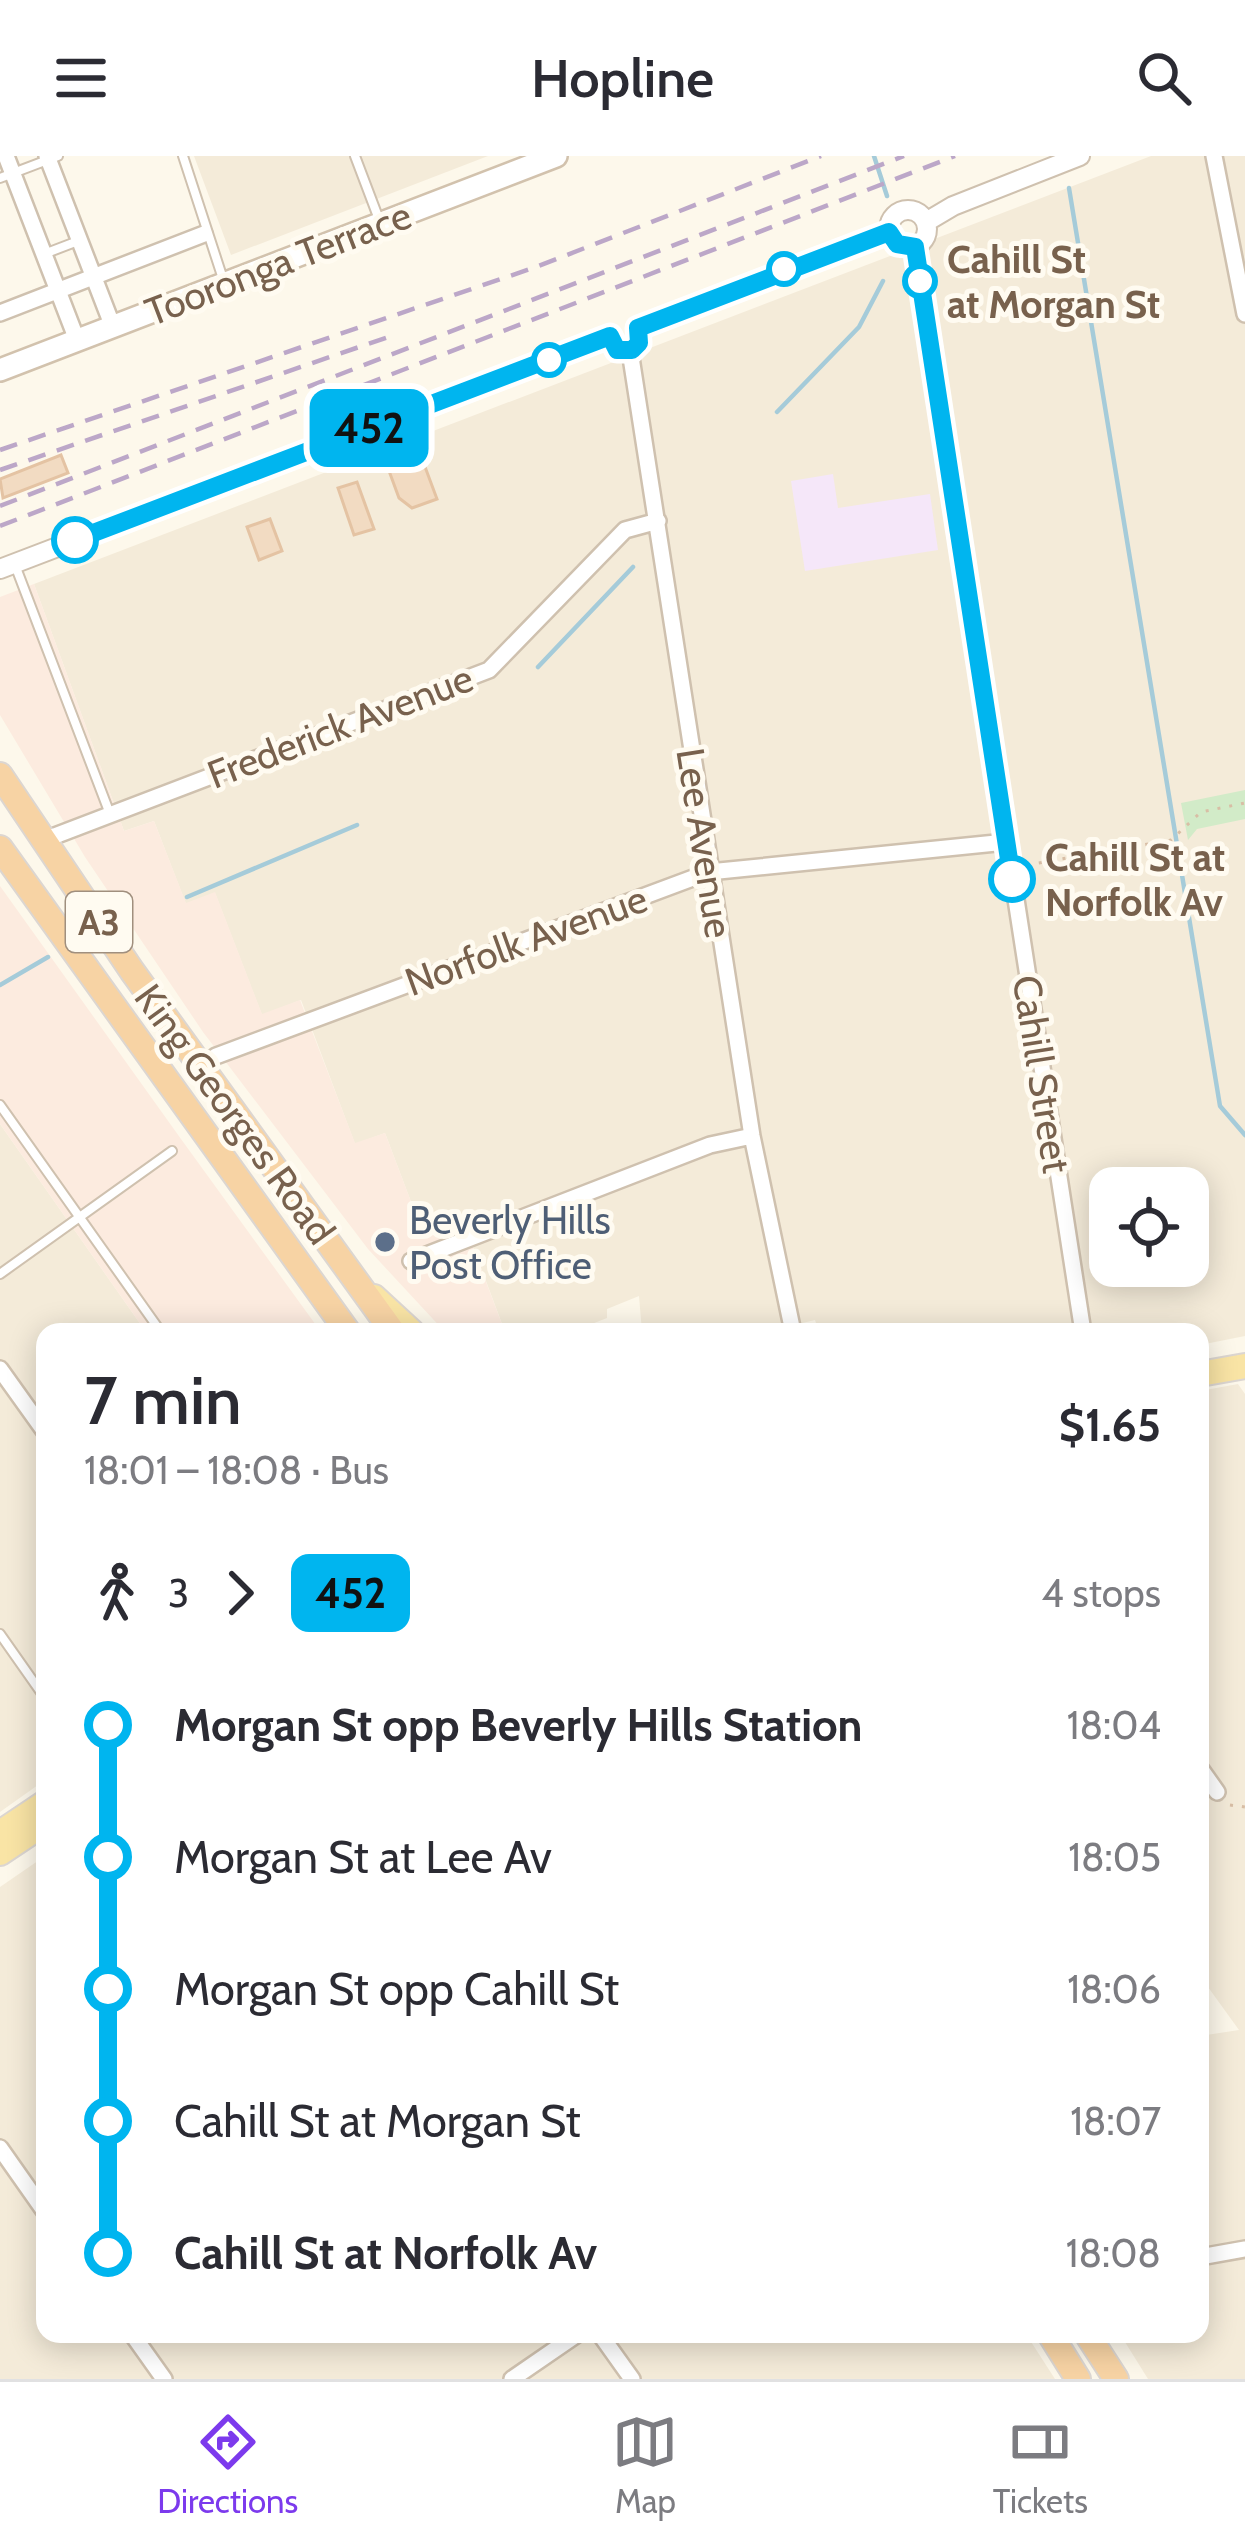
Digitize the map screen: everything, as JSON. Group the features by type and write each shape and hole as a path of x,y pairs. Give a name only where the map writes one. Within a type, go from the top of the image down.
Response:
{"highway":[{"name":"King Georges Road","path":"0,775 201,1067 386,1323"},
{"name":"King Georges Road","path":"0,848 342,1323"},
{"path":"1056,2343 1078,2379"},
{"path":"1093,2343 1116,2379"}],"main road":[{"name":"Tooronga Terrace","path":"0,370 556,156"},
{"path":"354,1280 402,1323"},
{"path":"1209,1372 1245,1366"},
{"path":"0,1833 36,1809"},
{"path":"0,1853 36,1829"}],"street":[{"path":"6,156 6,175 44,254 77,340"},
{"path":"926,222 953,206 1080,156"},
{"path":"1214,156 1245,314"},
{"path":"51,157 113,326"},
{"path":"902,210 919,213 926,222 927,234 915,247 897,244 889,232 892,217 902,210"},
{"path":"7,566 610,336 621,322 638,328 889,232"},
{"path":"0,313 204,234"},
{"name":"Cahill Street","path":"915,247 1082,1323"},
{"path":"610,336 617,350 630,351 639,343 638,328"},
{"name":"Lee Avenue","path":"630,351 752,1136 791,1323"},
{"name":"Frederick Avenue","path":"44,840 493,668 625,530 658,521"},
{"name":"Norfolk Avenue","path":"201,1067 216,1056 709,872 1006,842"},
{"path":"411,1261 710,1145 752,1136"},
{"path":"0,1369 36,1419"},
{"path":"1209,1781 1217,1792"},
{"path":"0,2148 36,2199"},
{"path":"1209,2255 1245,2249"},
{"path":"138,2343 164,2379"},
{"path":"512,2379 563,2343"},
{"path":"608,2343 632,2379"}],"lane":[{"path":"356,156 381,224"},
{"path":"6,175 51,157"},
{"path":"185,157 205,214 204,234 226,286"},
{"path":"44,254 80,241"},
{"path":"7,566 110,814"},
{"path":"0,1105 155,1323"},
{"path":"0,1274 172,1151"},
{"path":"0,1634 36,1685"}],"path":[{"path":"1006,842 1024,866 1171,840 1201,812 1245,803"}],"shaded area":[{"path":"194,156 488,156 231,255"},
{"path":"1151,156 1245,156 1245,1336 1209,1343 1209,1323 641,1323 639,1296 607,1309 607,1318 594,1323 502,1323 464,1222 424,1236 385,1133 355,1144 301,1000 262,1015 215,893 186,904 154,821 124,831 34,584"},
{"path":"833,474 838,508 930,494 938,550 805,571 791,481"},
{"path":"34,584 124,831 154,821 186,903 215,892 262,1014 300,1000 355,1143 385,1133 424,1236 463,1221 502,1323 437,1323 368,1249 203,1032 85,857 0,715 0,597"},
{"path":"0,886 315,1323 140,1323 0,1124"},
{"path":"0,1124 140,1323 36,1323 36,1786 0,1812"},
{"path":"1238,1384 1245,1394 1245,2379 1148,2379 1126,2343 1209,2343 1209,2035 1239,2030 1209,1988 1209,1389"},
{"path":"36,1862 36,2343 1032,2343 1055,2379 0,2379 0,1887"}],"green space":[{"path":"1245,790 1245,819 1197,829 1188,840 1181,803"}],"building":[{"path":"418,448 437,499 412,508 399,498 385,460"},
{"path":"61,455 68,473 3,498 0,479"},
{"path":"357,482 374,529 354,535 338,488"},
{"path":"270,519 282,551 259,560 247,527"}],"waterway":[{"path":"874,156 887,196"},
{"path":"1069,188 1220,1106 1245,1135"},
{"path":"777,412 859,327 883,281"},
{"path":"538,667 633,567"},
{"path":"187,897 357,825"},
{"path":"0,985 48,957"}],"railway":[{"path":"0,450 536,267 821,156"},
{"path":"0,506 904,156"},
{"path":"0,526 955,156"},
{"path":"0,470 397,334"}],"bus line":[{"name":"452","path":"75,540 610,336 617,350 627,352 639,343 638,328 858,240 889,232 902,248 915,247 1012,879"}],"place":[{"name":"Cahill St at Morgan St","path":"920,281"},
{"name":"Cahill St at Norfolk Av","path":"1012,879"},
{"name":"Beverly Hills Post Office","path":"385,1242"}]}
